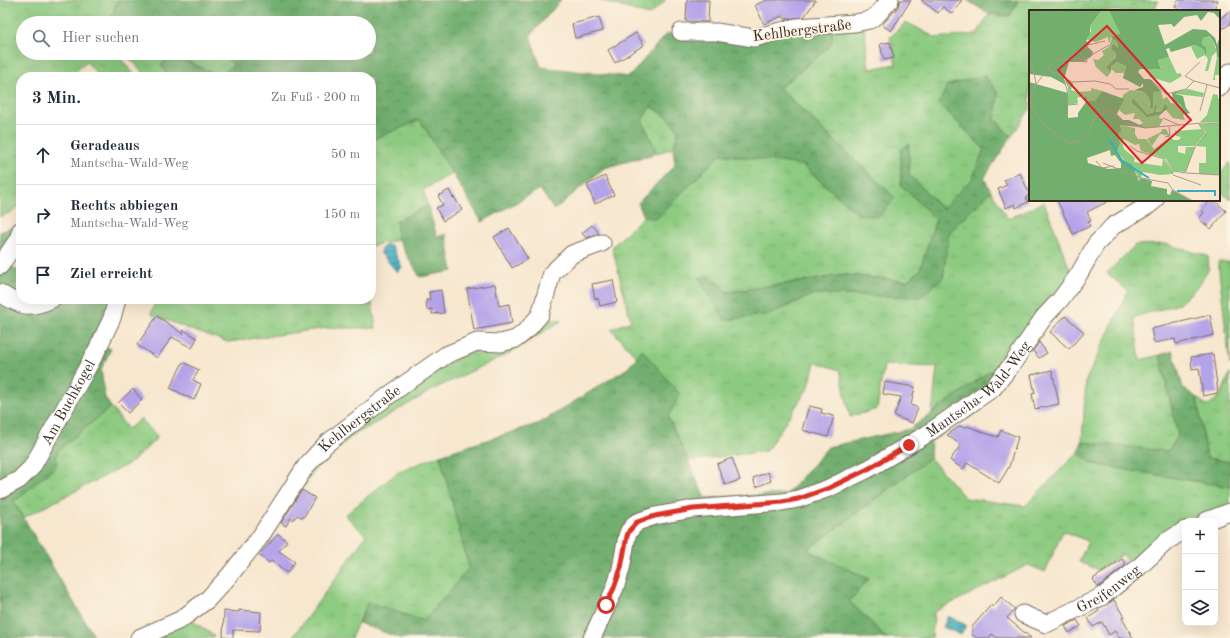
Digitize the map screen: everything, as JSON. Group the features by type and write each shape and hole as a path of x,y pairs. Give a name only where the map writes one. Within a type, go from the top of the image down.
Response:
{"street":[{"name":"Kehlbergstraße","path":"681,32 716,32 754,38 797,27 855,23 870,20 878,14 890,0"},
{"path":"1220,87 1230,72"},
{"name":"Mantscha-Wald-Weg","path":"592,638 621,568 627,536 629,531 637,522 655,516 693,509 782,502 798,499 829,488 868,469 909,445 993,388 1013,363 1044,317 1060,300 1079,274 1096,244 1113,226 1154,201"},
{"path":"0,266 16,242"},
{"name":"Kehlbergstraße","path":"139,638 180,620 207,600 229,576 260,537 306,466 326,444 392,393 446,355 477,342 501,343 516,339 527,330 540,315 552,273 572,254 602,243"},
{"path":"0,293 16,303"},
{"path":"20,304 28,306 42,304"},
{"name":"Am Buchkogel","path":"0,490 19,480 32,467 96,352 112,318 116,304"},
{"path":"1214,518 1230,512"},
{"name":"Greifenweg","path":"1023,614 1046,624 1104,596 1139,567 1166,541 1182,532"}],"green space":[{"path":"0,0 118,0 111,16 16,16 16,60 122,60 132,72 96,72 87,62 75,72 16,72 16,208 0,217"},
{"path":"118,0 561,0 530,36 541,67 629,77 666,34 718,35 833,28 831,45 779,88 895,198 878,217 858,214 802,165 721,154 656,219 644,216 638,203 675,165 673,148 679,131 668,117 651,106 642,120 657,153 604,168 554,210 540,189 482,222 420,120 376,138 376,72 225,72 234,64 229,60 376,60 376,16 111,16"},
{"path":"599,0 666,0 649,15"},
{"path":"967,0 1018,0 1010,16 989,14"},
{"path":"1018,0 1158,1 1154,10 1029,10 1029,110 1011,137 995,119 998,93 939,104 984,149 973,178 942,209 909,174 908,145 901,150 901,185 936,219 920,270 907,281 846,275 728,292 709,276 699,278 771,314 814,294 920,297 943,278 948,233 991,191 1008,219 1044,202 1072,275 1002,376 990,371 932,413 937,367 884,365 877,409 850,417 840,370 815,362 809,387 766,451 688,461 642,351 637,357 611,329 631,321 612,247 644,216 656,219 721,154 802,164 858,214 895,198 779,88 831,45 833,28 864,26 869,69 896,64 890,37 906,22 936,38 977,34 989,14 1010,16"},
{"path":"132,60 166,60 161,65 166,72 142,72"},
{"path":"166,60 185,60 209,72 166,72 161,65"},
{"path":"185,60 229,60 234,64 225,72 209,72"},
{"path":"985,76 998,93 995,119 1011,137 984,178 991,191 949,233 943,278 921,297 814,294 771,314 725,320 699,278 709,276 728,292 846,275 907,281 920,270 936,219 901,185 901,150 909,144 909,174 942,209 973,178 984,149 939,104 947,85"},
{"path":"651,106 668,117 679,131 673,148 657,153 642,120"},
{"path":"420,120 453,173 423,190 428,206 396,221 398,240 376,245 376,138"},
{"path":"1230,162 1230,199 1220,191 1220,175"},
{"path":"428,206 437,237 446,234 453,271 420,277 398,240 396,221"},
{"path":"15,226 7,262 16,270 16,304 112,304 103,346 111,349 101,369 105,398 111,407 57,451 56,466 14,502 95,638 0,638 0,232"},
{"path":"1165,244 1208,256 1209,269 1199,285 1179,304 1134,317 1140,360 1160,355 1178,436 1168,452 1082,442 1086,380 1128,291 1107,273 1135,245"},
{"path":"1218,262 1230,262 1230,365"},
{"path":"154,304 372,304 376,328 327,328 228,342 194,331 151,314"},
{"path":"542,317 561,321 508,354 436,388 351,437 318,465 304,486 298,483 315,460 404,388 479,347 507,346"},
{"path":"642,350 680,394 668,417 705,498 787,494 828,447 910,429 990,371 1002,376 978,412 931,441 930,458 807,550 869,579 849,601 887,638 400,638 359,623 368,602 424,621 469,568 440,455 540,423 628,368"},
{"path":"1173,351 1183,388 1197,398 1207,458 1230,462 1230,487 1093,464 1078,452 1082,442 1168,451 1178,436 1160,355"},
{"path":"1230,373 1230,462 1207,458 1197,398 1208,406 1221,395"},
{"path":"111,407 128,429 141,419 158,437 132,462 23,518 13,502 56,466 57,451"},
{"path":"1078,452 1093,464 1230,487 1230,507 1197,518 1182,518 1182,526 1133,568 1123,554 1099,570 1079,562 1088,541 1063,531 1045,572 1028,565 934,612 932,638 887,638 849,601 869,579 807,550 930,458 965,498 1025,506"},
{"path":"440,455 469,568 424,621 368,602 351,638 292,638 366,536 345,515 398,472"},
{"path":"189,618 214,636 212,638 149,638"}],"water":[{"path":"387,244 392,247 402,267 398,272 380,253 381,249"},
{"path":"948,616 966,625 961,635 943,627"}],"building":[{"path":"687,0 709,0 708,22 686,21"},
{"path":"767,0 816,0 804,17 786,19 782,16 764,24 755,5"},
{"path":"900,0 911,0 891,31 882,25 898,7"},
{"path":"921,0 962,0 952,14 943,7 938,13"},
{"path":"1178,0 1218,0 1213,10 1181,10 1175,7"},
{"path":"1230,11 1230,24 1220,30 1220,18"},
{"path":"599,17 603,31 575,38 572,24"},
{"path":"636,33 644,45 615,63 608,50"},
{"path":"890,42 894,58 884,60 880,44"},
{"path":"1020,173 1029,193 1029,196 1026,197 1028,202 1016,208 1015,204 1006,208 998,189 1007,185 1004,180"},
{"path":"605,176 614,195 595,204 587,185"},
{"path":"449,190 462,210 443,221 436,208 443,205 438,196"},
{"path":"1057,201 1109,201 1087,212 1091,221 1088,222 1090,226 1073,234"},
{"path":"1209,201 1215,201 1226,211 1211,229 1199,219 1204,212 1202,210"},
{"path":"592,225 599,233 586,238 582,233"},
{"path":"509,228 528,259 512,268 494,237"},
{"path":"613,280 617,302 600,306 598,298 595,299 592,284"},
{"path":"495,284 499,306 509,304 512,323 474,330 467,289"},
{"path":"441,290 444,313 432,314 432,309 427,310 426,300 430,299 429,292"},
{"path":"1210,315 1214,335 1176,344 1175,339 1154,343 1151,329"},
{"path":"157,316 183,334 184,330 197,338 192,348 172,337 157,358 137,345"},
{"path":"1065,316 1084,332 1069,349 1050,332"},
{"path":"1039,342 1047,353 1039,358 1033,351"},
{"path":"1213,354 1218,393 1203,396 1199,368 1192,369 1191,357"},
{"path":"183,362 199,370 193,380 201,384 194,400 170,388"},
{"path":"1052,370 1059,404 1035,409 1032,394 1035,393 1031,375"},
{"path":"885,382 915,387 911,405 918,408 912,423 894,416 901,397 883,394"},
{"path":"133,389 142,400 128,413 118,403"},
{"path":"809,406 822,409 821,413 834,416 828,437 802,430"},
{"path":"960,426 965,428 967,426 998,437 1001,430 1018,437 1009,467 999,483 967,463 963,469 950,460 961,445 947,435"},
{"path":"732,458 740,480 725,485 717,464"},
{"path":"768,472 771,481 756,487 753,478"},
{"path":"302,490 315,498 303,518 297,515 293,520 291,518 286,526 281,523"},
{"path":"278,534 287,541 279,551 295,562 287,573 271,561 269,563 259,555"},
{"path":"1122,559 1126,565 1098,587 1093,579"},
{"path":"1001,597 1015,609 1007,618 1031,638 997,638 992,634 989,638 977,638 972,635 972,627 991,605 993,607"},
{"path":"1114,600 1124,617 1122,618 1133,638 1119,638 1115,631 1109,635 1102,622 1093,627 1088,618 1099,611 1098,609"},
{"path":"239,610 261,612 260,631 233,630 233,638 223,637 224,611 239,612"},
{"path":"1077,620 1081,626 1069,633 1065,626"}],"route":[{"path":"606,605 621,568 627,536 632,526 637,522 655,516 693,509 782,502 798,499 829,488 868,469 909,445"}]}
